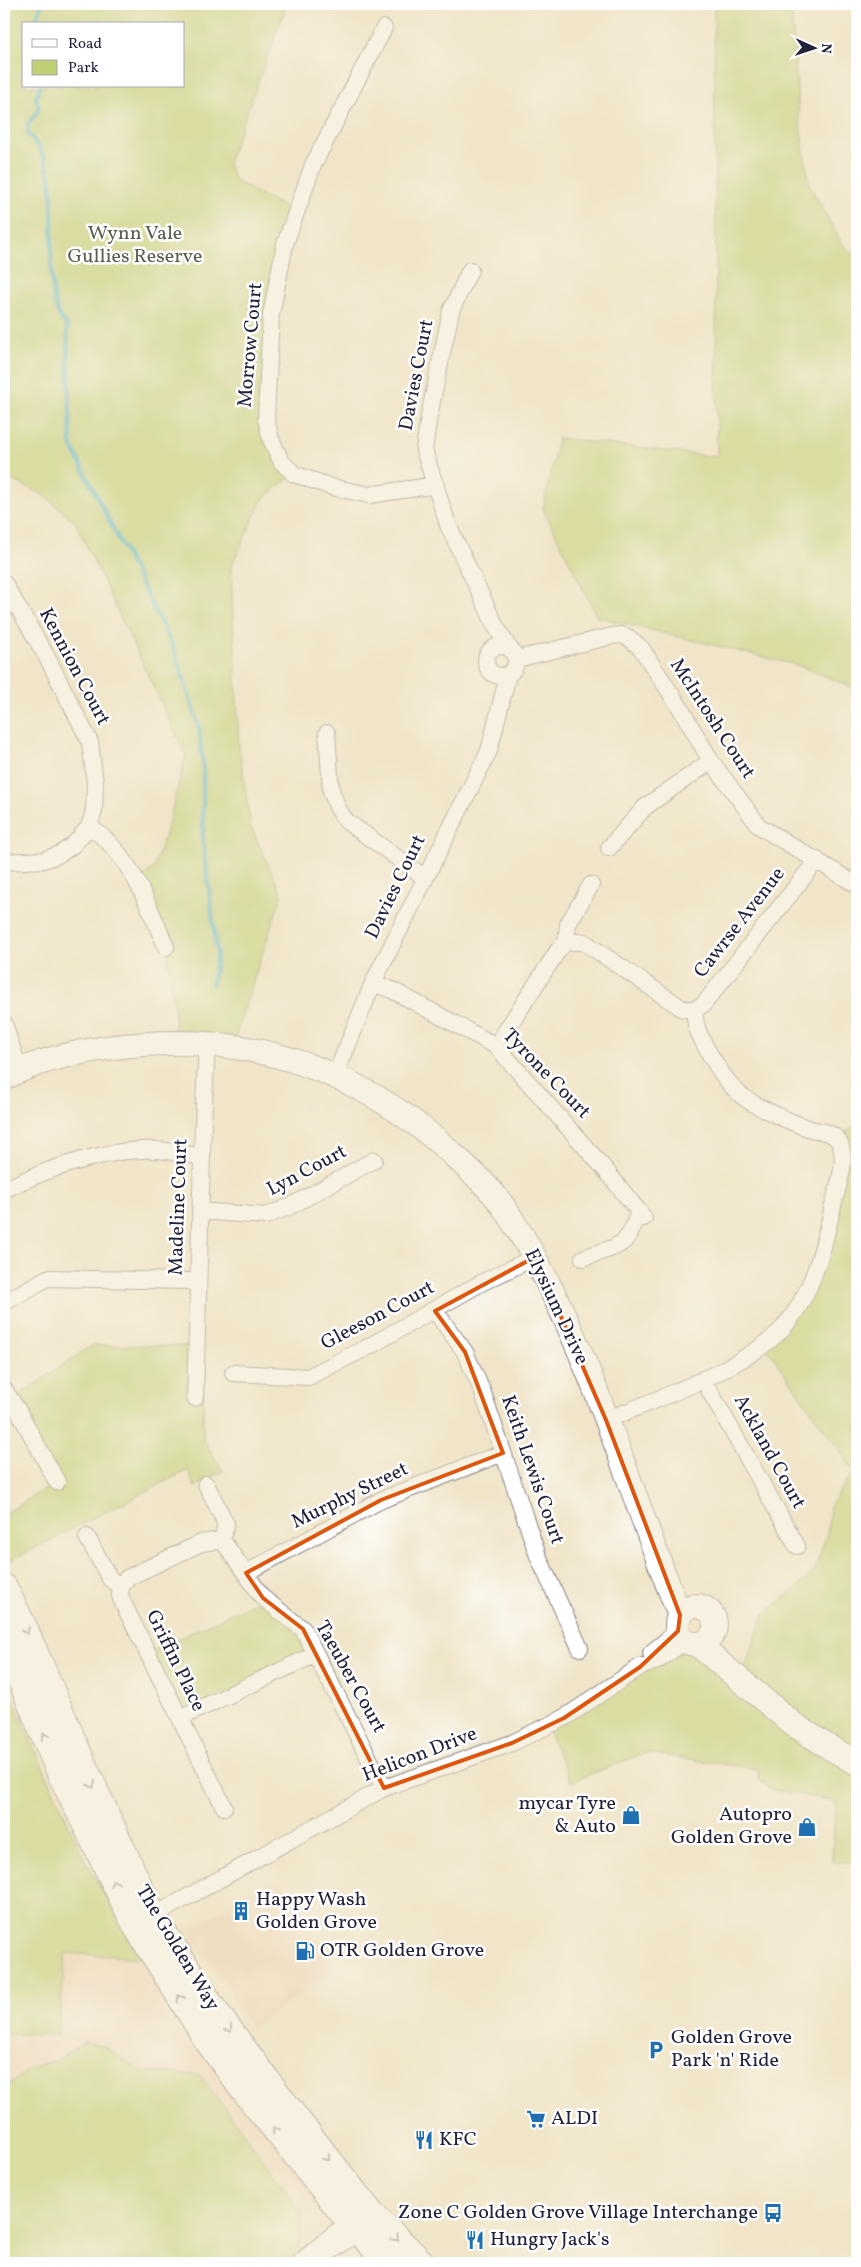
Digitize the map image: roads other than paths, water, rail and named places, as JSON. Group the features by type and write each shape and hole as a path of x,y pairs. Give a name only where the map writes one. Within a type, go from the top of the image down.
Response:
{"main road":[{"name":"The Golden Way","path":"4,1587 24,1625 84,1766 144,1921"},
{"name":"The Golden Way","path":"4,1640 60,1773 144,1921 207,2040 241,2087 359,2222 389,2263"},
{"name":"The Golden Way","path":"359,2222 422,2263"}],"street":[{"name":"Morrow Court","path":"384,28 313,165 285,244 271,315 266,419 271,439 281,461 294,474 332,487 369,495 436,486"},
{"name":"Davies Court","path":"470,270 451,311 428,416 424,450 448,525 507,651"},
{"name":"Kennion Court","path":"4,583 48,661 90,742 95,783 94,811 89,827"},
{"name":"McIntosh Court","path":"507,651 621,635 630,638 641,648 711,761 759,826 857,885"},
{"path":"507,651 514,669 500,674 488,670 486,659 488,654 507,651"},
{"name":"Davies Court","path":"335,1076 373,983 424,877 489,751 498,719 500,674"},
{"path":"327,733 330,790 336,807 346,821 424,877"},
{"path":"610,848 645,807 711,761"},
{"path":"4,862 44,860 60,854 73,844 89,827 102,834 138,881 166,947"},
{"name":"Cawrse Avenue","path":"694,1008 703,1005 817,860"},
{"path":"566,942 568,924 591,885"},
{"path":"496,1046 558,949 566,942 584,942 683,1009 694,1008 698,1030 714,1061 741,1096 758,1106 811,1129 827,1132 838,1139 843,1159 824,1246 799,1305 782,1328 752,1352 703,1379 606,1420"},
{"name":"Tyrone Court","path":"373,983 392,990 496,1046 642,1214 624,1243 583,1258"},
{"path":"4,1023 11,1074"},
{"name":"Elysium Drive","path":"11,1074 61,1058 110,1048 167,1043 207,1044 253,1049 335,1076 369,1091 396,1108 439,1141 474,1173 504,1206 546,1276 606,1420 661,1566 691,1628 741,1679 794,1724 857,1763"},
{"name":"Madeline Court","path":"195,1398 200,1371 198,1285 207,1044"},
{"path":"4,1190 67,1164 127,1151 156,1150 202,1157"},
{"name":"Lyn Court","path":"200,1211 266,1216 291,1206 374,1160"},
{"name":"Gleeson Court","path":"233,1373 308,1377 435,1311 481,1283 535,1257"},
{"path":"4,1303 46,1278 189,1281 198,1285"},
{"name":"Keith Lewis Court","path":"435,1311 465,1352 484,1393 538,1556 580,1648"},
{"name":"Ackland Court","path":"703,1379 797,1546"},
{"path":"4,1389 19,1412 57,1482"},
{"name":"Murphy Street","path":"246,1574 380,1500 503,1453"},
{"path":"121,1587 127,1578 201,1543 225,1545 226,1524 206,1484"},
{"name":"Griffin Place","path":"87,1538 110,1579 121,1587 120,1596 124,1605 224,1807"},
{"name":"Taeuber Court","path":"225,1545 263,1598 302,1628 384,1788"},
{"name":"Helicon Drive","path":"144,1921 384,1788 460,1763 564,1718 640,1667 657,1661 691,1628"},
{"path":"180,1718 316,1654"},
{"path":"299,2263 359,2222"},
{"path":"314,2263 359,2222"}],"waterway":[{"path":"35,22 42,4"},
{"path":"39,88 36,99 39,107 28,124 28,134 41,151 48,171 52,194 51,266 58,312 67,326 71,445 173,647 199,727 203,766 203,841 217,954 212,985"}],"place":[{"name":"mycar Tyre & Auto","path":"631,1815"},
{"name":"Autopro Golden Grove","path":"807,1827"},
{"name":"Happy Wash Golden Grove","path":"241,1911"},
{"name":"OTR Golden Grove","path":"305,1951"},
{"name":"Golden Grove Park 'n' Ride","path":"656,2050"},
{"name":"ALDI","path":"536,2119"},
{"name":"KFC","path":"424,2140"},
{"name":"Zone C Golden Grove Village Interchange","path":"773,2213"},
{"name":"Hungry Jack's","path":"475,2240"}],"park label":[{"name":"Wynn Vale Gullies Reserve","path":"135,246"}]}
